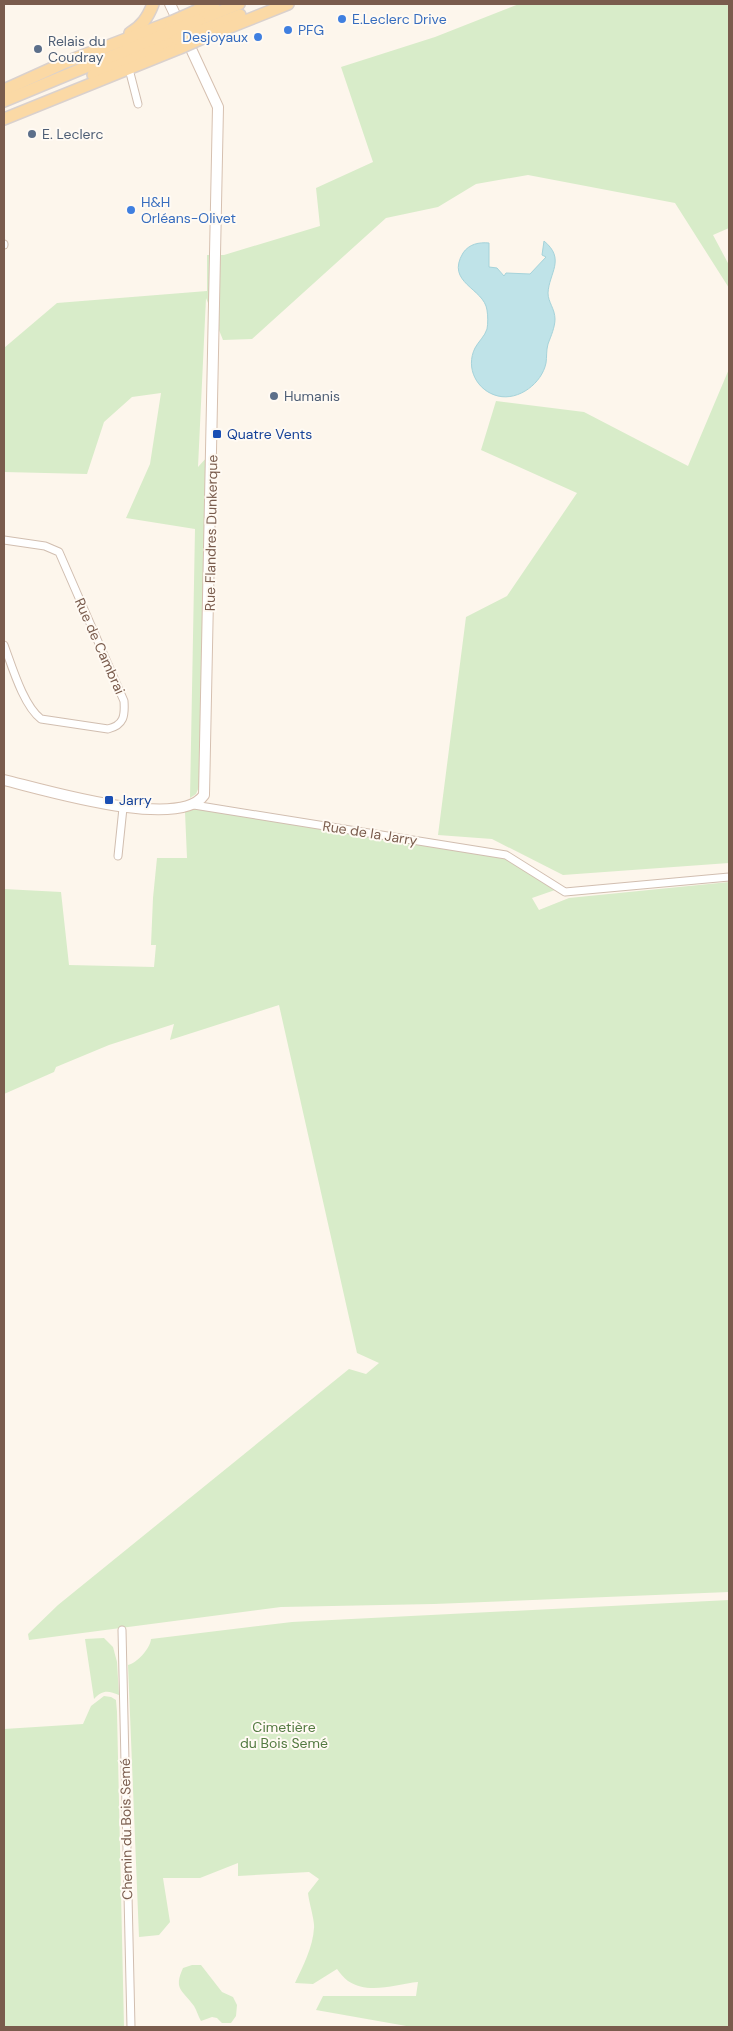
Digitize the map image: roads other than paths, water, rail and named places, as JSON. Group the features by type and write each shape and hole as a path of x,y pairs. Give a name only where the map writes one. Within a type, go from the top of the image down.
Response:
{"main road":[{"path":"4,90 132,32 142,24 153,4"},
{"path":"201,24 214,4"},
{"path":"201,24 239,4"},
{"path":"4,112 174,23 201,24 268,4"},
{"path":"82,56 174,23 201,24 288,4"},
{"path":"4,119 129,69 174,23"},
{"path":"4,100 56,85"}],"street":[{"name":"Rue Flandres Dunkerque","path":"174,23 218,107 206,783 204,795 194,805"},
{"path":"129,69 138,104"},
{"name":"Rue de Cambrai","path":"4,540 45,546 59,552 124,702 125,712 122,722 117,727 108,729 41,719 27,702 4,645"},
{"name":"Rue de la Jarry","path":"4,780 123,808 166,809 194,805 506,855 565,892 729,877"},
{"path":"118,856 123,808"},
{"name":"Chemin du Bois Semé","path":"122,1630 131,2027"}],"water":[{"path":"544,241 551,248 555,260 548,293 555,315 555,322 547,347 544,370 535,384 521,393 514,396 498,396 484,389 472,371 472,356 487,329 487,312 484,302 462,278 459,271 459,263 463,253 471,246 478,243 489,243 489,267 497,268 504,276 506,273 530,274 546,257 542,255"}],"place":[{"name":"E.Leclerc Drive","path":"342,19"},
{"name":"PFG","path":"288,30"},
{"name":"Desjoyaux","path":"258,37"},
{"name":"Relais du Coudray","path":"38,49"},
{"name":"E. Leclerc","path":"32,134"},
{"name":"H&H Orléans-Olivet","path":"131,210"},
{"name":"Humanis","path":"274,396"},
{"name":"Quatre Vents","path":"217,434"},
{"name":"Jarry","path":"109,800"}],"park label":[{"name":"Cimetière du Bois Semé","path":"284,1735"}]}
